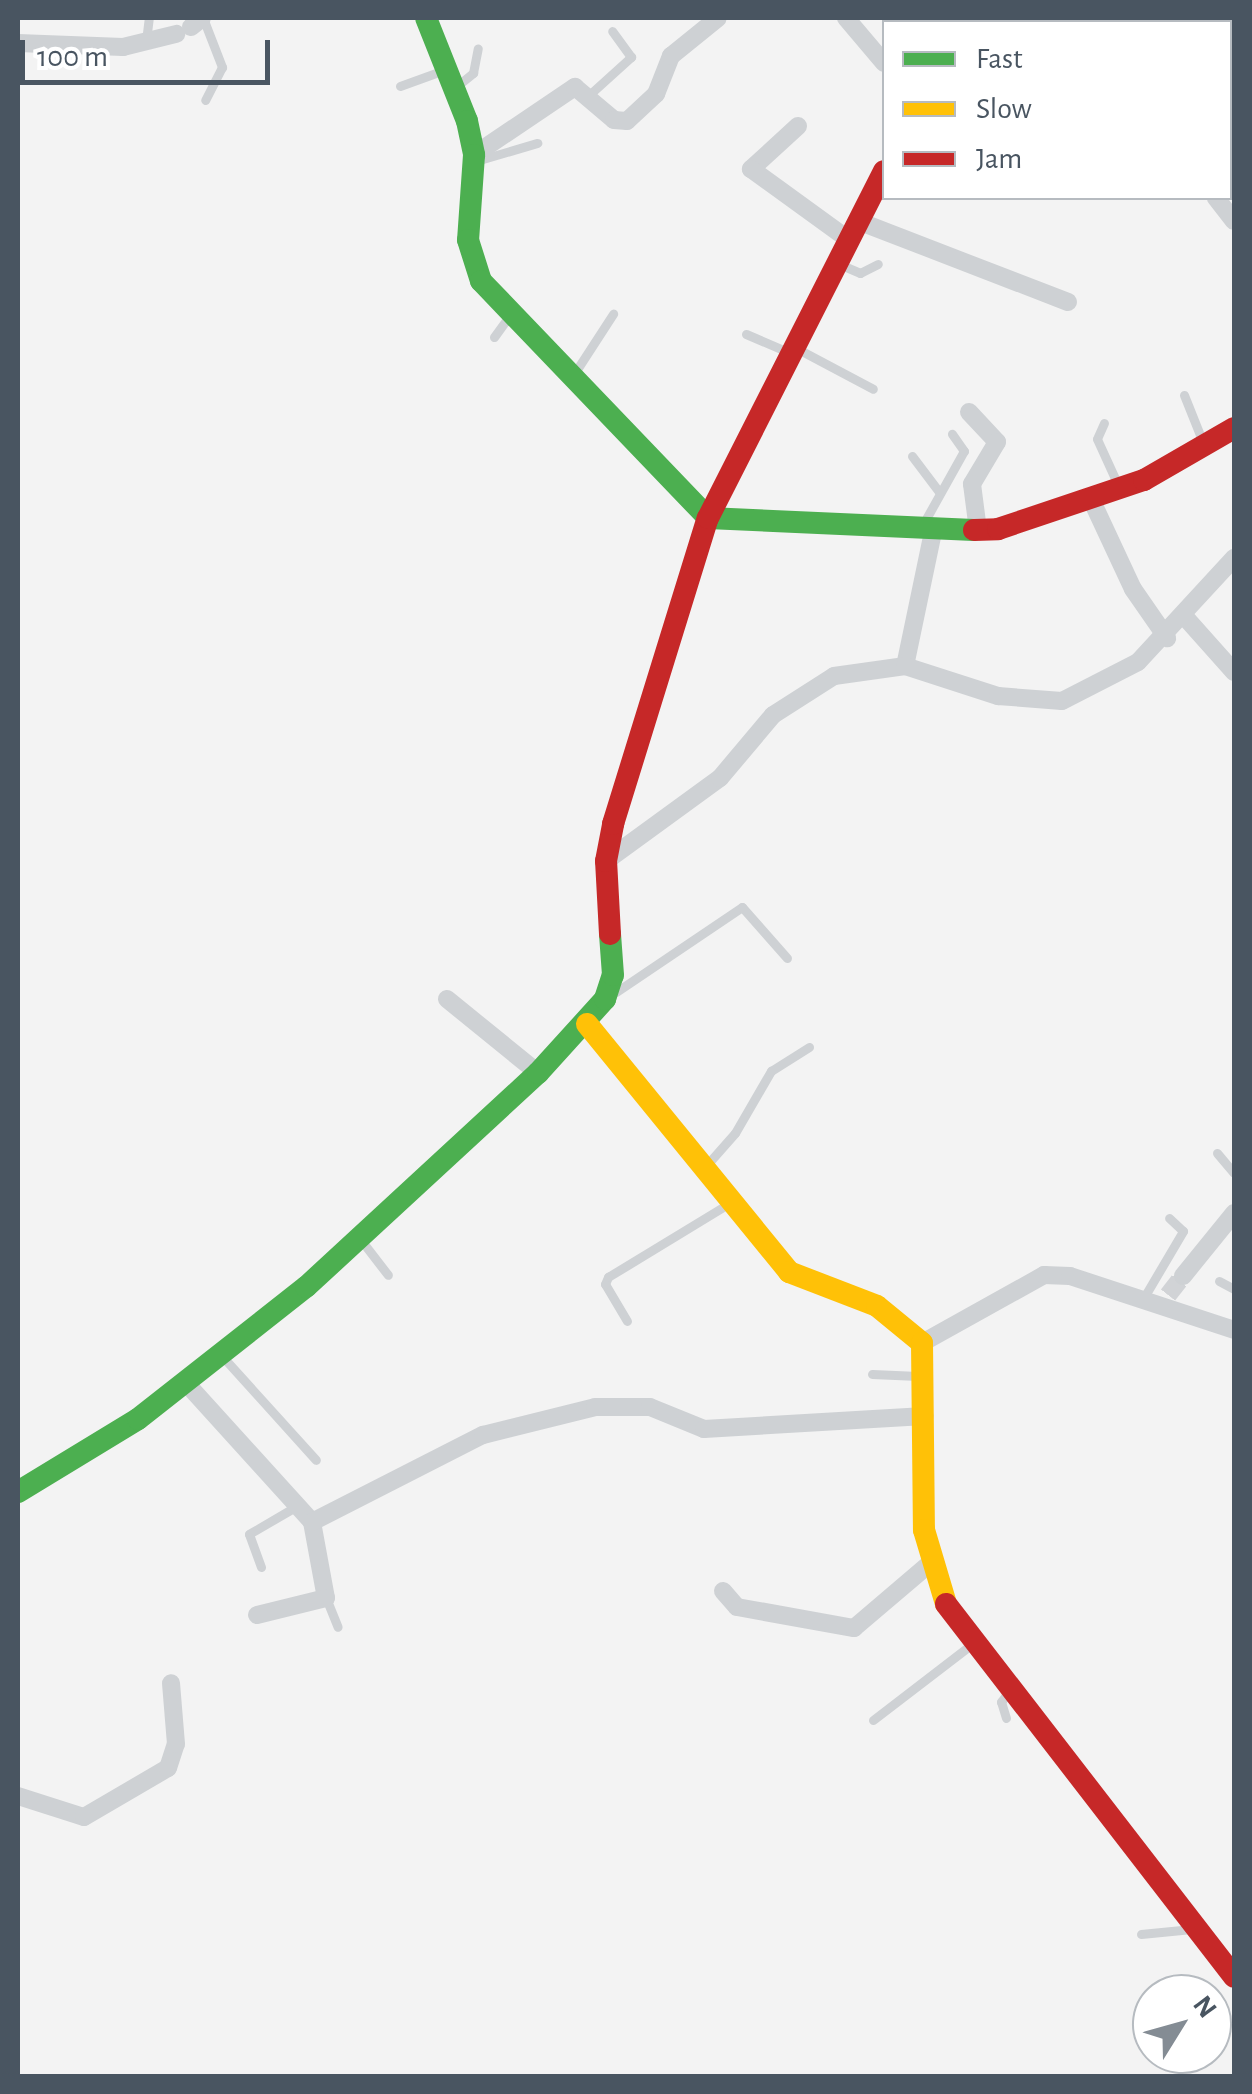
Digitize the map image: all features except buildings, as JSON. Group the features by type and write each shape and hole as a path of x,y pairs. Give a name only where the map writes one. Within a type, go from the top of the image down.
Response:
{"street":[{"path":"426,18 450,78 474,158 470,261 512,312 708,518 926,532 978,530 1119,488 1205,447 1234,428"},
{"path":"474,158 574,87 590,95 614,120 626,121 656,94 671,56 718,18"},
{"path":"846,18 882,61"},
{"path":"18,43 123,47 193,24"},
{"path":"798,126 752,169 853,231 1068,302"},
{"path":"18,1492 187,1384 361,1240 588,1024 605,999 614,947 606,861 622,790 708,518 882,175"},
{"path":"1218,200 1234,222"},
{"path":"969,412 998,442 972,484 978,530"},
{"path":"1091,499 1133,588 1167,638"},
{"path":"905,666 926,532"},
{"path":"606,861 720,778 799,694 834,676 905,666 998,696 1062,701 1138,662 1167,638 1234,558"},
{"path":"1186,617 1234,672"},
{"path":"447,999 538,1072"},
{"path":"588,1024 789,1272 877,1306 922,1343 928,1565 972,1644 1234,1978"},
{"path":"1184,1276 1234,1213"},
{"path":"922,1343 1044,1275 1070,1276 1158,1299 1234,1330"},
{"path":"187,1384 312,1522 326,1598 317,1605 256,1615"},
{"path":"312,1522 483,1435 595,1407 650,1407 704,1429 925,1416"},
{"path":"723,1591 737,1607 854,1628 928,1565"},
{"path":"18,1796 84,1817 168,1768 176,1744 170,1684"}],"lane":[{"path":"146,41 149,18"},
{"path":"193,24 222,67 204,100"},
{"path":"590,95 631,57 612,32"},
{"path":"400,86 473,74 478,48"},
{"path":"474,158 537,143"},
{"path":"836,263 860,273 878,264"},
{"path":"494,338 512,312"},
{"path":"572,376 613,314"},
{"path":"746,334 792,350 873,388"},
{"path":"1184,395 1205,447"},
{"path":"1104,423 1097,439 1119,488"},
{"path":"926,532 940,493 964,451 952,434"},
{"path":"912,456 940,493"},
{"path":"605,999 742,907 787,958"},
{"path":"702,1168 736,1133 771,1071 808,1047"},
{"path":"1218,1152 1234,1173"},
{"path":"627,1321 605,1284 608,1277 730,1203"},
{"path":"1158,1299 1182,1230 1170,1218"},
{"path":"361,1240 388,1275"},
{"path":"1219,1281 1234,1289"},
{"path":"222,1356 316,1460"},
{"path":"872,1374 925,1377"},
{"path":"261,1567 250,1534 298,1506"},
{"path":"326,1598 338,1627"},
{"path":"873,1720 972,1644"},
{"path":"1006,1718 1001,1702 1008,1691"},
{"path":"1140,1934 1194,1929"}],"tunnel":[{"path":"1168,1295 1183,1276"}],"traffic: fast":[{"path":"426,18 467,121 474,155 468,240 481,281 708,518 974,530"},
{"path":"18,1492 138,1419 306,1287 538,1073 605,999 613,975 610,934"}],"traffic: slow":[{"path":"587,1024 789,1272 877,1306 922,1343 924,1530 946,1604"}],"traffic: jam":[{"path":"610,934 606,861 613,824 708,518 882,175"},
{"path":"974,530 998,529 1144,480 1234,428"},
{"path":"946,1604 1234,1977"}]}
